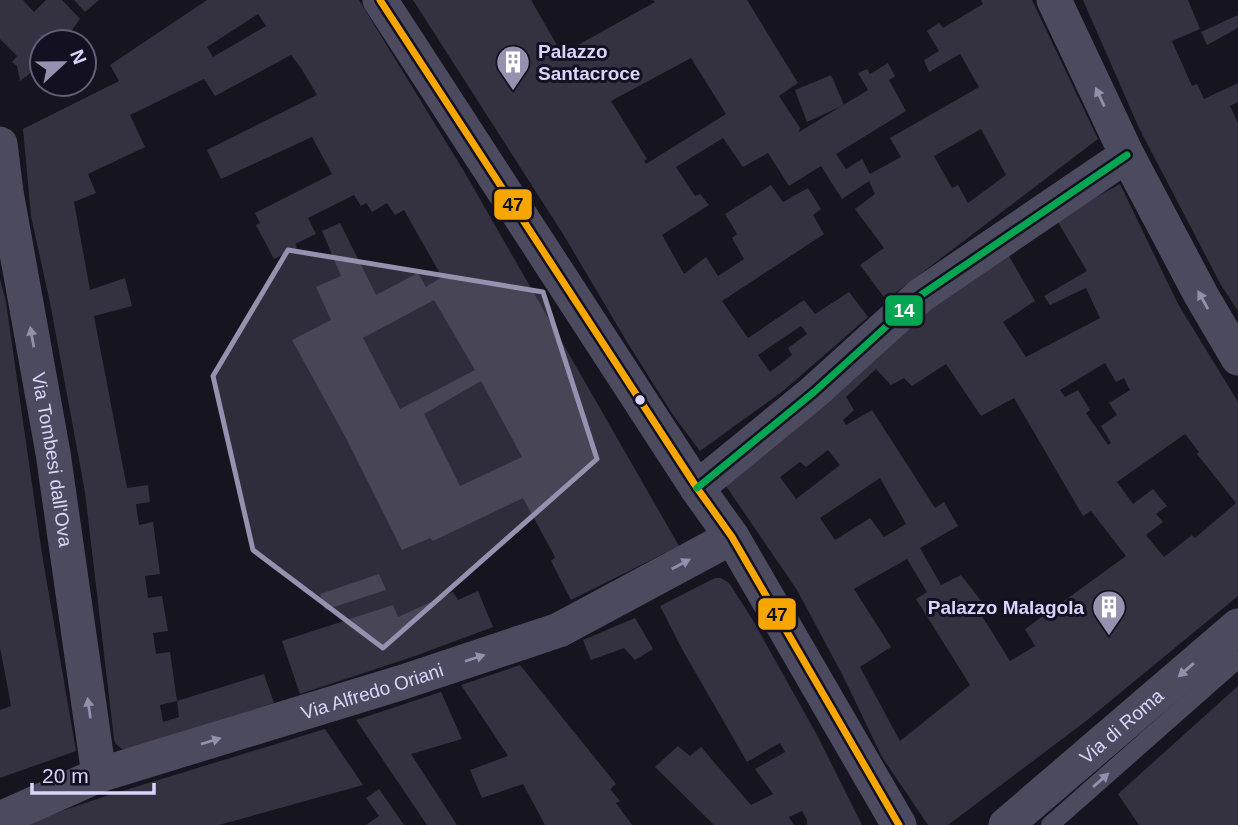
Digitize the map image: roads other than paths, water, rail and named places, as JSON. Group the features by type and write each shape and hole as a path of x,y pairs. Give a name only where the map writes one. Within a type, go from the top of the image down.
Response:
{"street":[{"path":"380,0 697,488 732,537 899,825"},
{"path":"1054,0 1127,155 1200,295 1238,358"},
{"name":"Via Tombesi dall'Ova","path":"0,144 3,192 53,453 99,775"},
{"path":"697,488 814,392 922,295 1127,155"},
{"name":"Via Alfredo Oriani","path":"0,819 99,775 404,682 559,630 732,537"},
{"name":"Via di Roma","path":"1006,825 1238,626"}],"lane":[{"path":"1050,825 1238,659"}],"place":[{"name":"Palazzo Santacroce","path":"513,92"},
{"name":"Palazzo Malagola","path":"1109,637"}]}
